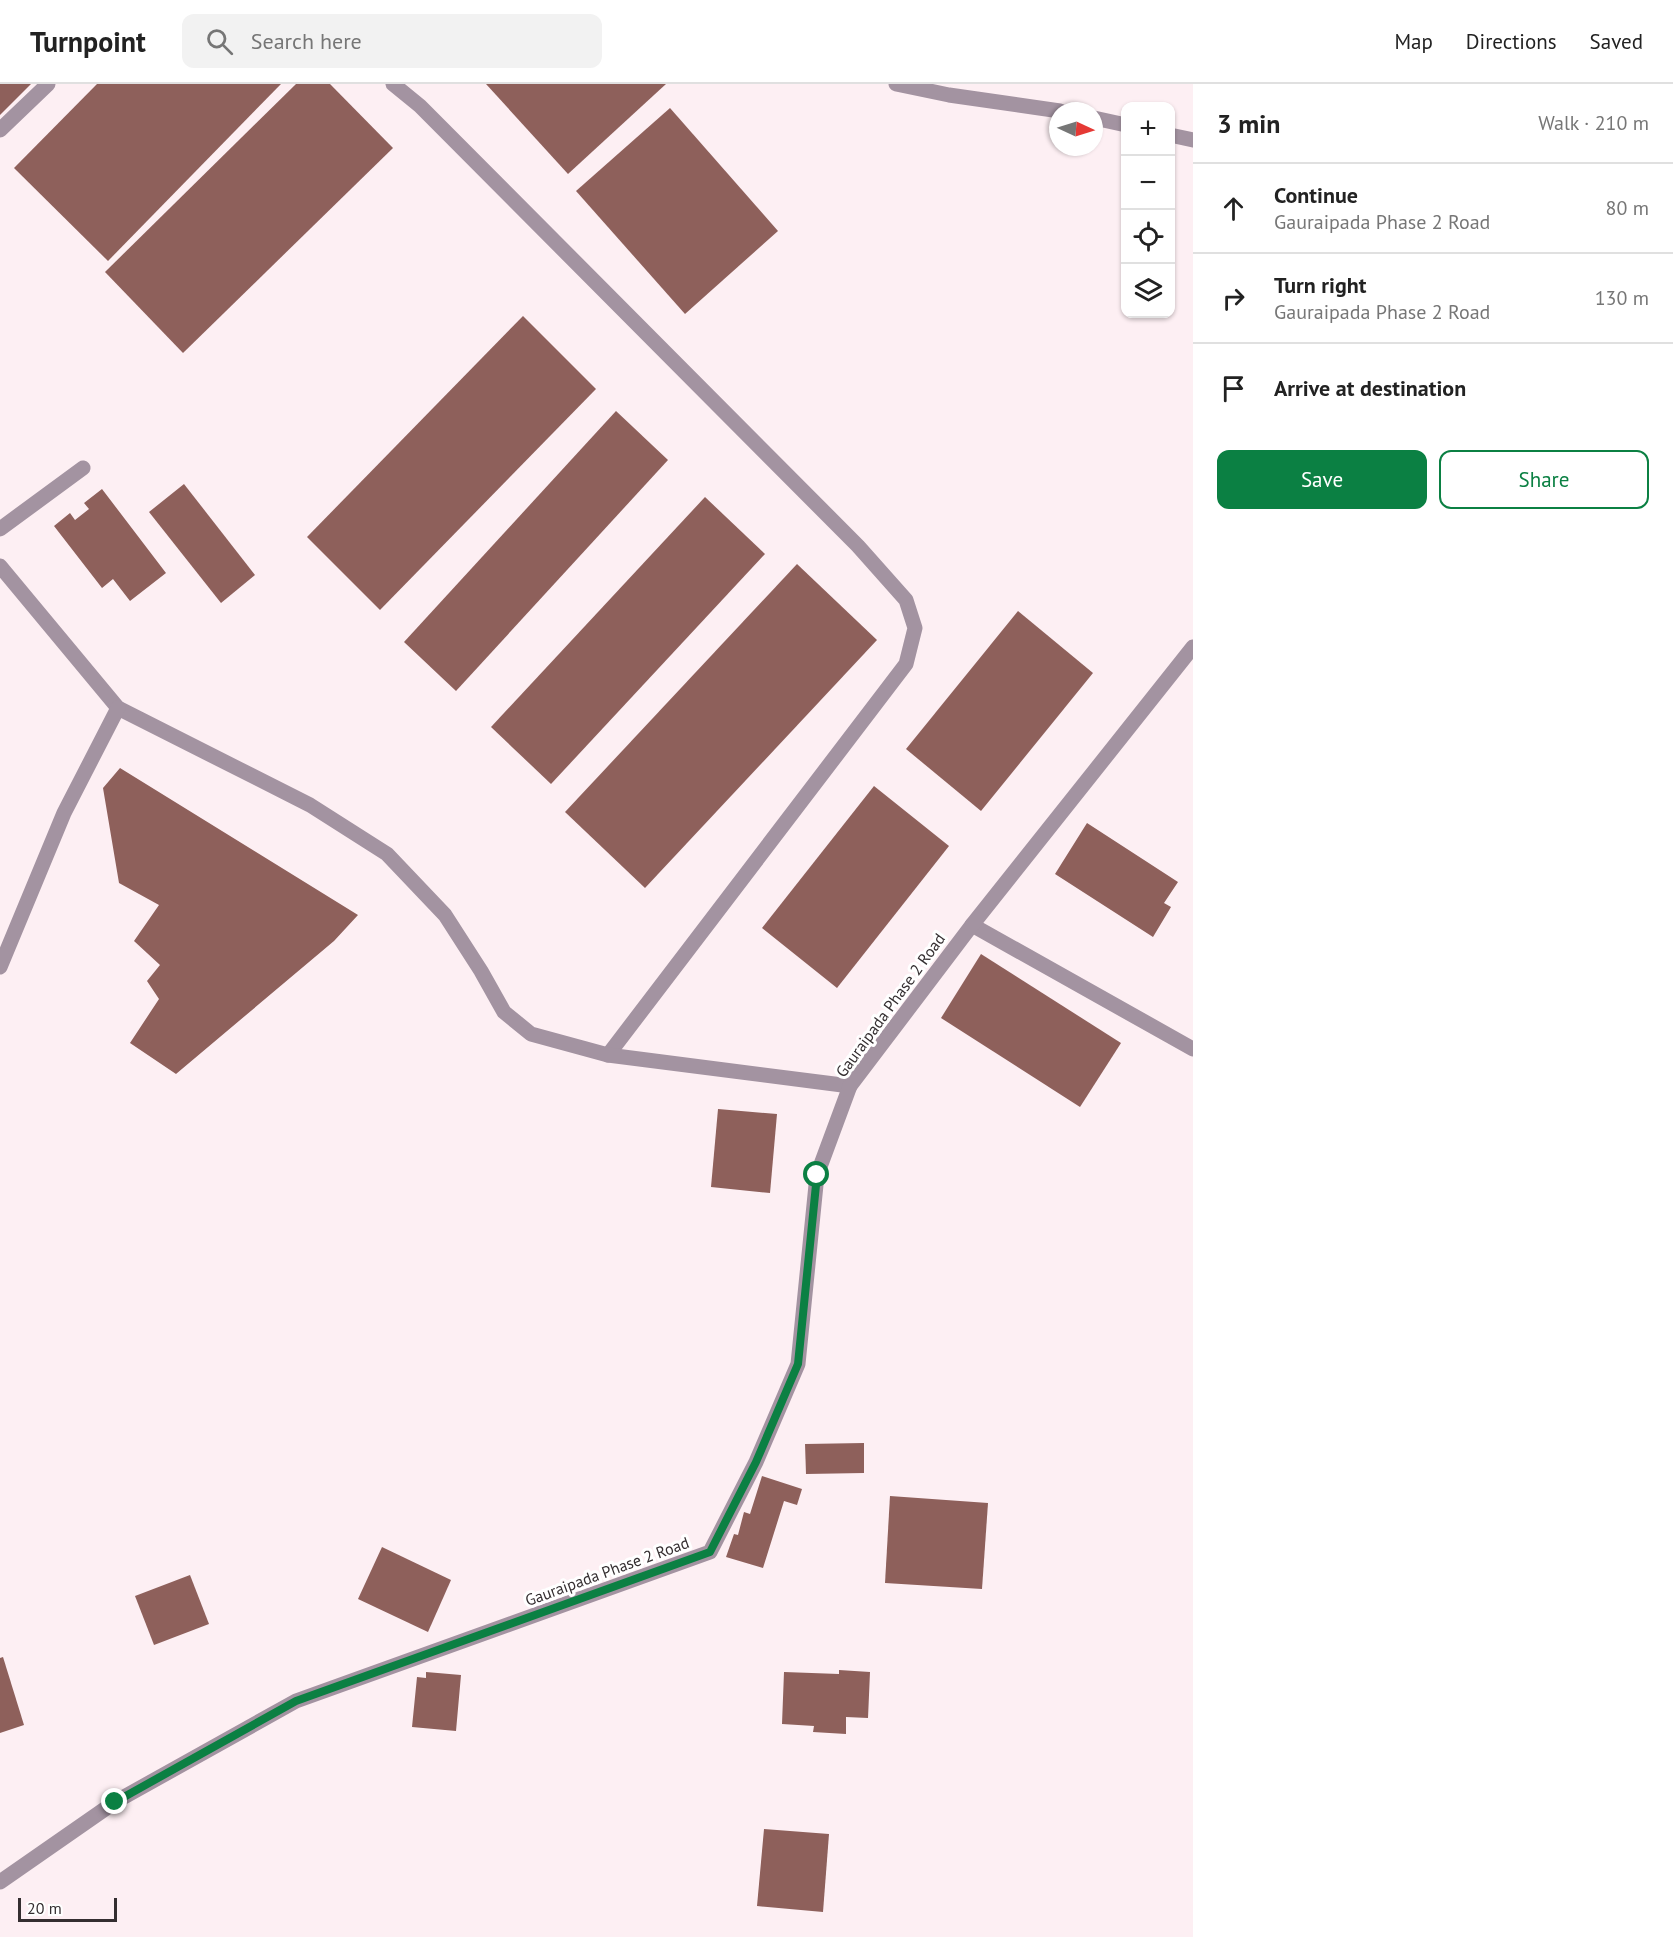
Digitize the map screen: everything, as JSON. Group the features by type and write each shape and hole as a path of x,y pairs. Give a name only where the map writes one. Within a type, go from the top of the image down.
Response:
{"street":[{"path":"0,130 48,84"},
{"path":"393,84 420,106 858,546 906,600 915,628 906,664 608,1055"},
{"path":"896,84 949,95 1049,109"},
{"path":"1103,120 1121,124"},
{"path":"1175,136 1193,140"},
{"path":"0,530 83,468"},
{"path":"0,566 118,708 310,805 387,854 445,915 504,1012 531,1034 608,1055 850,1086"},
{"name":"Gauraipada Phase 2 Road","path":"0,1882 115,1802 296,1701 710,1552 756,1462 798,1364 817,1175 850,1086 972,925 1193,648"},
{"path":"0,966 64,813 118,708"},
{"path":"972,925 1193,1049"}],"building":[{"path":"0,84 31,84 0,115"},
{"path":"97,84 281,84 108,261 14,168"},
{"path":"296,84 330,84 393,148 183,353 105,272"},
{"path":"486,84 666,84 568,174"},
{"path":"670,108 778,231 685,314 576,191"},
{"path":"523,316 596,389 380,610 307,537"},
{"path":"616,411 668,460 456,691 404,642"},
{"path":"184,484 255,575 221,603 149,512"},
{"path":"102,489 166,573 130,601 113,579 102,588 54,526 70,513 75,520 89,509 84,503"},
{"path":"705,497 765,554 551,784 491,727"},
{"path":"797,564 877,640 645,888 565,812"},
{"path":"1018,611 1093,673 981,811 906,749"},
{"path":"120,768 358,915 334,941 176,1074 130,1043 159,999 147,981 160,965 134,941 159,905 119,883 103,788"},
{"path":"874,786 949,846 837,988 762,928"},
{"path":"1087,823 1178,882 1164,903 1171,907 1153,937 1055,874"},
{"path":"981,954 1121,1043 1080,1107 941,1018"},
{"path":"718,1109 777,1114 770,1193 711,1187"},
{"path":"864,1443 864,1473 806,1474 805,1444"},
{"path":"762,1476 802,1489 797,1505 784,1501 763,1568 726,1557 734,1534 738,1535 744,1512 750,1514"},
{"path":"890,1496 988,1503 982,1589 885,1583"},
{"path":"382,1547 451,1580 428,1632 358,1599"},
{"path":"190,1575 209,1624 154,1645 135,1596"},
{"path":"3,1657 24,1725 0,1733 0,1658"},
{"path":"839,1670 870,1672 868,1718 846,1717 846,1734 813,1732 814,1726 782,1724 784,1672 839,1674"},
{"path":"426,1672 461,1675 456,1731 412,1727 417,1677 426,1678"},
{"path":"764,1829 829,1834 823,1912 757,1906"}],"route":[{"path":"115,1802 296,1701 710,1552 756,1462 798,1364 817,1175"}]}
